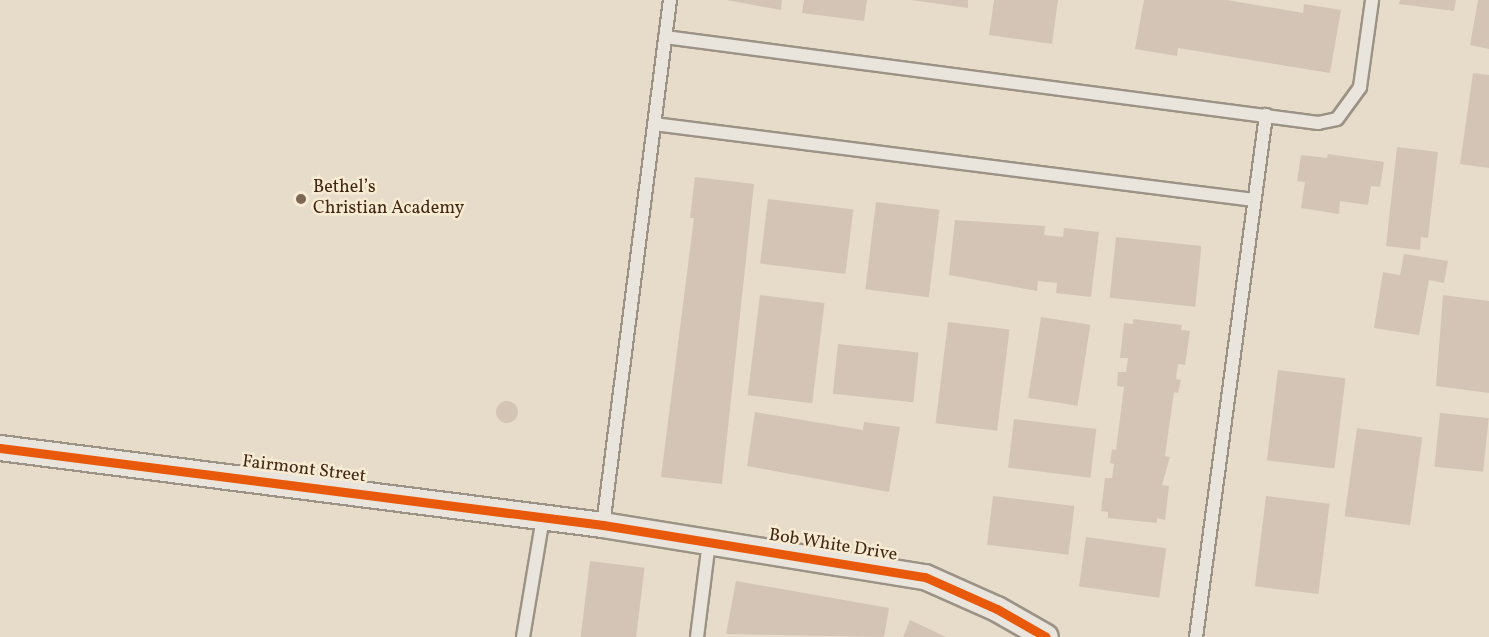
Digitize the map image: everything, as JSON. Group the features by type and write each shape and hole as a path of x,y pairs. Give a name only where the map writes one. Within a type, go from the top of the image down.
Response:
{"street":[{"name":"Fairmont Street","path":"0,448 603,525"},
{"name":"Bob White Drive","path":"603,525 925,577 997,609 1046,637"}],"lane":[{"path":"603,525 669,0"},
{"path":"665,37 1318,123 1337,119 1360,87 1372,0"},
{"path":"1196,637 1266,115"},
{"path":"654,124 1254,200"},
{"path":"523,637 543,517"},
{"path":"697,637 709,542"}],"building":[{"path":"726,0 782,0 781,10"},
{"path":"804,0 867,0 864,21 802,13"},
{"path":"911,0 968,0 968,8"},
{"path":"994,0 1058,0 1052,44 989,35"},
{"path":"1144,0 1227,0 1303,13 1304,4 1341,10 1330,73 1178,48 1177,56 1135,49"},
{"path":"1400,0 1456,0 1454,11 1399,4"},
{"path":"1478,0 1489,0 1489,49 1470,45"},
{"path":"1473,73 1489,75 1489,168 1460,164"},
{"path":"1397,147 1438,152 1428,238 1421,237 1420,250 1386,246"},
{"path":"1328,154 1384,162 1380,187 1371,186 1368,205 1340,201 1339,214 1301,208 1305,182 1297,181 1301,155 1327,158"},
{"path":"695,177 754,184 722,484 661,477 694,218 690,218"},
{"path":"768,199 853,209 845,274 760,264"},
{"path":"876,202 940,210 929,297 865,289"},
{"path":"955,220 1045,226 1044,235 1063,237 1064,228 1099,232 1091,297 1056,293 1057,283 1038,281 1037,291 949,275"},
{"path":"1116,237 1202,246 1195,307 1110,298"},
{"path":"1404,254 1448,261 1444,283 1429,280 1419,335 1374,328 1383,272 1400,275"},
{"path":"760,295 825,303 812,403 748,395"},
{"path":"1443,295 1489,301 1489,393 1436,386"},
{"path":"1041,317 1090,325 1078,406 1028,398"},
{"path":"1133,319 1182,325 1181,330 1190,331 1185,365 1178,364 1176,379 1181,380 1178,393 1174,392 1165,456 1170,457 1162,485 1169,486 1165,520 1157,518 1157,523 1108,518 1108,512 1101,511 1105,478 1112,478 1114,464 1110,463 1112,449 1116,450 1124,387 1117,386 1118,372 1126,372 1128,358 1120,358 1124,323 1133,324"},
{"path":"948,322 1010,330 997,431 936,423"},
{"path":"838,344 919,352 913,402 833,394"},
{"path":"1278,370 1345,378 1334,469 1267,460"},
{"path":"507,401 515,404 518,412 515,420 507,423 499,420 496,412 499,404"},
{"path":"755,412 863,430 864,422 900,427 889,492 747,466"},
{"path":"1440,413 1489,418 1483,472 1434,467"},
{"path":"1014,419 1096,429 1090,478 1008,468"},
{"path":"1357,428 1422,437 1410,525 1345,516"},
{"path":"993,496 1074,506 1068,555 987,545"},
{"path":"1266,496 1330,504 1318,594 1255,586"},
{"path":"1086,537 1166,548 1159,598 1079,587"},
{"path":"590,561 645,568 636,637 581,637"},
{"path":"736,581 889,608 884,637 726,634"},
{"path":"910,620 946,637 903,637"}],"cycle path":[{"path":"0,448 603,525 925,577 997,609 1046,637"}],"place":[{"name":"Bethel’s Christian Academy","path":"301,199"}]}
